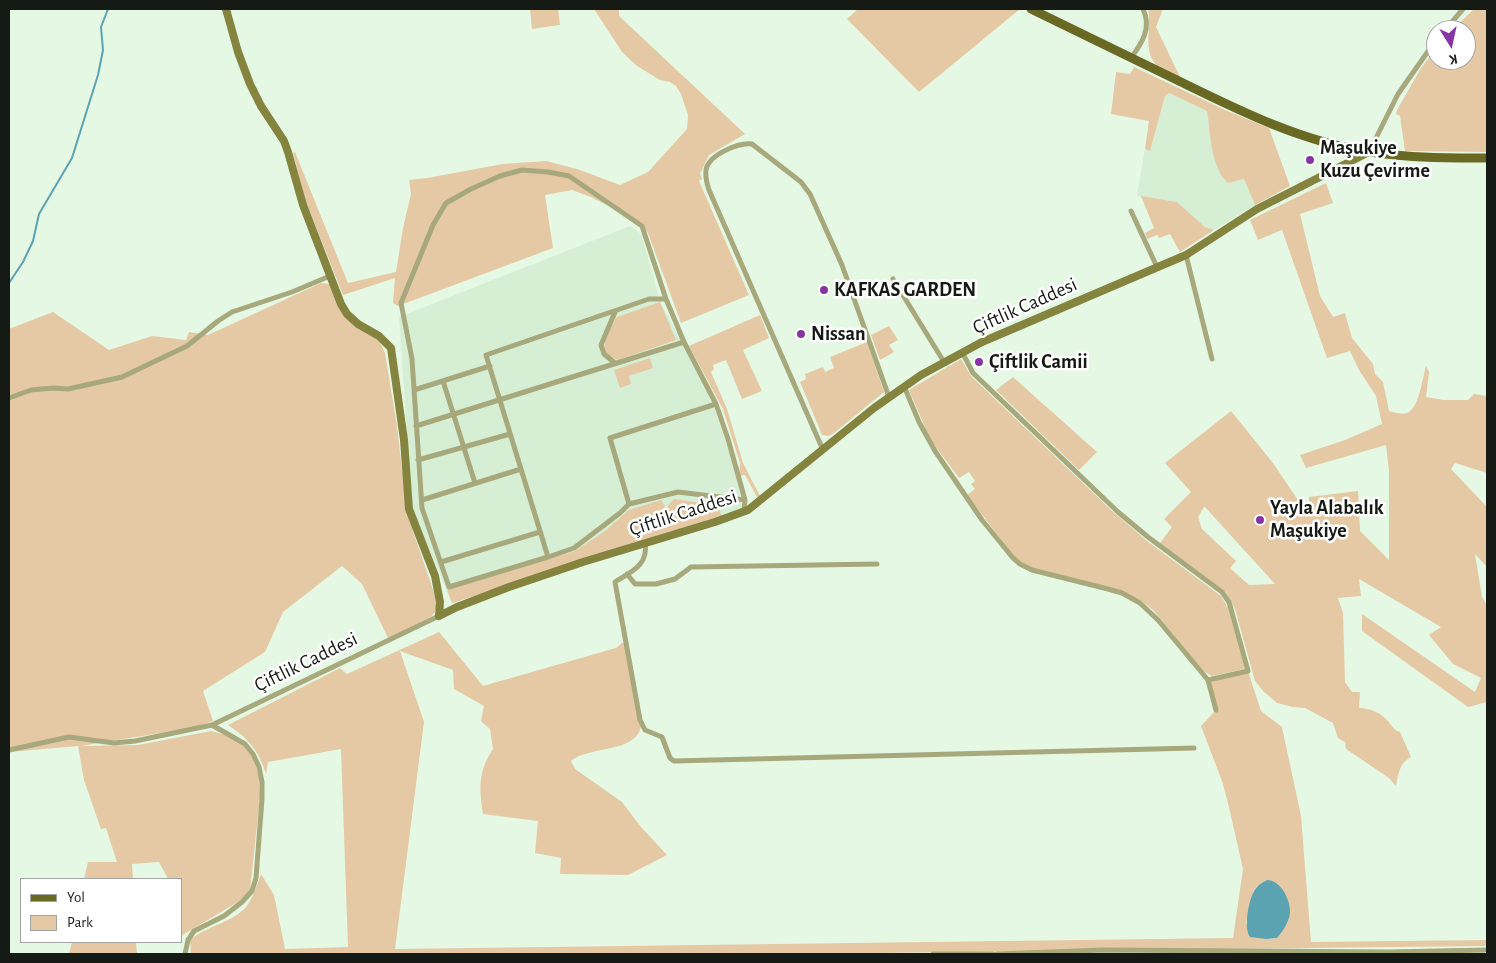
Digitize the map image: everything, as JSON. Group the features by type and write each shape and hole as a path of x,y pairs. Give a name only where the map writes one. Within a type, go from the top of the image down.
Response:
{"main road":[{"path":"1031,9 1266,122 1319,140 1370,152 1414,157 1487,158"}],"street":[{"path":"226,9 238,52 250,84 261,106 284,141 303,205 341,304 347,314 358,324 380,336 391,348 404,440 409,509 435,576 440,602 439,616"},
{"path":"1131,58 1144,37 1147,28 1143,9"},
{"path":"1454,20 1463,9"},
{"path":"1370,152 1398,94 1426,54"},
{"path":"823,450 709,190 706,179 707,167 712,160 731,147 745,143 752,144 802,182 810,194 842,264 889,397"},
{"name":"Çiftlik Caddesi","path":"9,750 69,737 114,743 135,741 212,726 457,607 509,587 744,512 889,397 944,362 962,352 1186,255 1257,209 1370,152"},
{"path":"744,512 745,500 716,404 684,342 666,298 642,226 569,176 522,170 500,176 470,189 446,203 433,225 402,303 412,358 422,508 449,587 574,548 629,504 678,492 745,500"},
{"path":"1131,211 1156,267"},
{"path":"1186,255 1212,359"},
{"path":"9,398 32,390 68,388 122,377 188,346 232,312 292,292 330,276"},
{"path":"893,280 944,362"},
{"path":"548,557 486,355 649,299 666,298"},
{"path":"615,312 601,344 604,354 615,363"},
{"path":"416,426 684,342"},
{"path":"962,352 973,373 1118,512 1148,537 1216,586 1226,596 1238,631 1248,671 1208,680"},
{"path":"414,390 490,366"},
{"path":"443,381 475,483"},
{"path":"904,386 919,422 935,451 982,520 1017,562 1032,570 1054,574 1122,593 1140,602 1158,620 1208,680 1216,710"},
{"path":"629,504 610,438 716,404"},
{"path":"418,460 510,434"},
{"path":"422,500 521,468"},
{"path":"441,562 540,532"},
{"path":"645,543 646,551 642,564 615,582 640,720 645,730 662,737 670,758 674,760 1194,748"},
{"path":"627,574 635,584 656,584 674,579 691,567 877,564"},
{"path":"185,954 188,940 194,931 224,916 242,902 252,891 256,878 262,798 262,782 259,767 253,754 245,744 212,726"},
{"path":"997,954 1104,950 1346,952 1487,950"},
{"path":"933,954 993,954"}],"shaded area":[{"path":"1169,93 1207,111 1218,168 1228,183 1244,179 1255,205 1214,230 1205,227 1177,202 1137,196 1145,149 1150,151 1165,96"},
{"path":"630,226 641,234 661,304 708,389 743,498 743,509 452,603 412,508 399,317"}],"green space":[{"path":"530,9 558,9 560,25 532,29"},
{"path":"594,9 619,9 619,16 745,134 709,155 700,174 702,179 699,181 749,295 681,323 648,233 640,222 591,197 572,190 545,195 553,248 398,306 393,303 395,278 343,295 305,199 293,153 295,152 348,283 396,272 411,194 409,180 503,164 546,161 577,169 620,185 648,172 687,129 688,115 681,94 676,86 670,82 660,80 637,66 622,52"},
{"path":"858,9 1020,9 919,92 847,19"},
{"path":"1148,9 1163,9 1156,27 1181,79 1159,68 1152,60 1149,46"},
{"path":"1474,9 1487,9 1487,152 1405,151 1400,116 1396,114 1426,61 1426,70 1476,70 1476,20 1462,20"},
{"path":"1134,67 1225,110 1269,128 1290,186 1255,205 1244,179 1228,183 1222,176 1214,159 1207,111 1169,93 1165,96 1150,151 1145,149 1149,121 1111,114 1116,72 1130,74"},
{"path":"1326,183 1333,203 1300,214 1320,296 1333,317 1345,313 1352,338 1373,364 1375,374 1383,382 1389,411 1405,413 1412,409 1418,398 1426,366 1429,372 1426,397 1443,400 1468,400 1474,394 1487,396 1487,473 1455,463 1451,469 1487,507 1487,567 1475,554 1482,597 1487,606 1487,702 1468,707 1362,631 1362,614 1475,692 1481,678 1453,664 1429,635 1441,627 1359,579 1361,596 1338,598 1343,613 1345,682 1352,692 1360,692 1359,708 1379,713 1400,732 1411,757 1402,766 1396,786 1389,778 1346,749 1345,742 1338,738 1333,723 1305,708 1277,703 1263,691 1255,681 1235,609 1226,592 1160,543 1172,527 1164,519 1191,492 1165,463 1231,411 1273,463 1302,506 1309,506 1309,497 1358,491 1360,531 1389,560 1389,471 1386,445 1306,468 1300,455 1345,440 1382,424 1376,396 1359,370 1350,351 1327,358 1282,230 1258,240 1250,220","holes":["1205,507 1275,584 1249,585 1230,568 1236,561 1202,529 1198,517"]},
{"path":"1141,196 1177,202 1205,227 1214,230 1180,252 1170,234 1159,238 1157,235 1147,239 1145,233 1154,228"},
{"path":"321,283 330,284 344,315 379,340 385,353 397,426 407,514 437,601 436,610 432,616 389,640 362,584 342,566 283,612 265,652 203,691 213,721 197,727 81,746 138,745 211,731 226,735 247,748 255,763 259,778 260,797 250,890 241,900 182,935 182,878 167,878 159,862 132,864 133,878 84,878 88,862 117,862 106,828 101,829 84,780 78,746 9,752 9,329 53,312 109,350 152,336 186,340 189,332 208,335"},
{"path":"660,302 676,340 618,360 606,354 605,342 617,317"},
{"path":"760,315 769,338 743,350 762,391 742,399 726,360 713,365 714,369 711,372 727,409 743,463 760,496 757,497 745,475 739,476 740,463 723,409 689,346"},
{"path":"889,326 898,340 889,345 894,352 880,360 871,335"},
{"path":"867,342 884,392 834,433 829,436 822,435 800,382 806,379 805,374 823,367 825,372 834,368 830,357"},
{"path":"650,358 653,368 629,376 631,384 620,388 614,370"},
{"path":"961,359 971,376 1111,510 1147,541 1221,596 1228,608 1245,669 1212,676 1203,671 1154,611 1143,602 1120,591 1032,568 1016,559 967,495 975,489 971,484 975,481 969,472 959,478 930,439 909,390"},
{"path":"1013,377 1097,452 1079,470 996,390"},
{"path":"674,499 709,504 718,508 723,518 452,603 447,590 575,551 605,531 629,510 661,500 666,508"},
{"path":"439,632 483,686 616,648 622,643 628,643 642,723 639,732 632,740 625,744 587,753 571,761 575,769 622,802 641,827 667,855 628,875 560,874 561,858 535,853 538,821 483,814 481,796 482,773 493,749 490,729 481,721 484,706 454,689 453,670 400,651 424,722 395,949 1233,938 1243,869 1222,781 1201,726 1216,710 1208,680 1248,671 1261,711 1282,727 1301,816 1311,942 1487,940 1487,946 789,954 191,954 190,940 235,916 246,907 253,896 261,874 274,895 285,949 348,947 341,749 268,762 266,774 260,758 252,746 228,725 340,668 347,674","holes":["1267,880 1274,882 1282,890 1275,939 1250,937 1246,922 1254,890"]},
{"path":"72,943 136,943 137,954 69,954"}],"water":[{"path":"1267,880 1277,883 1281,887 1287,897 1290,913 1285,926 1277,938 1250,937 1247,927 1249,904 1257,887"}],"waterway":[{"path":"9,283 23,262 33,241 39,214 72,158 98,75 103,50 101,27 108,9"}],"place":[{"name":"Maşukiye Kuzu Çevirme","path":"1310,160"},
{"name":"KAFKAS GARDEN","path":"824,290"},
{"name":"Nissan","path":"801,334"},
{"name":"Çiftlik Camii","path":"979,362"},
{"name":"Yayla Alabalık Maşukiye","path":"1260,520"}]}
